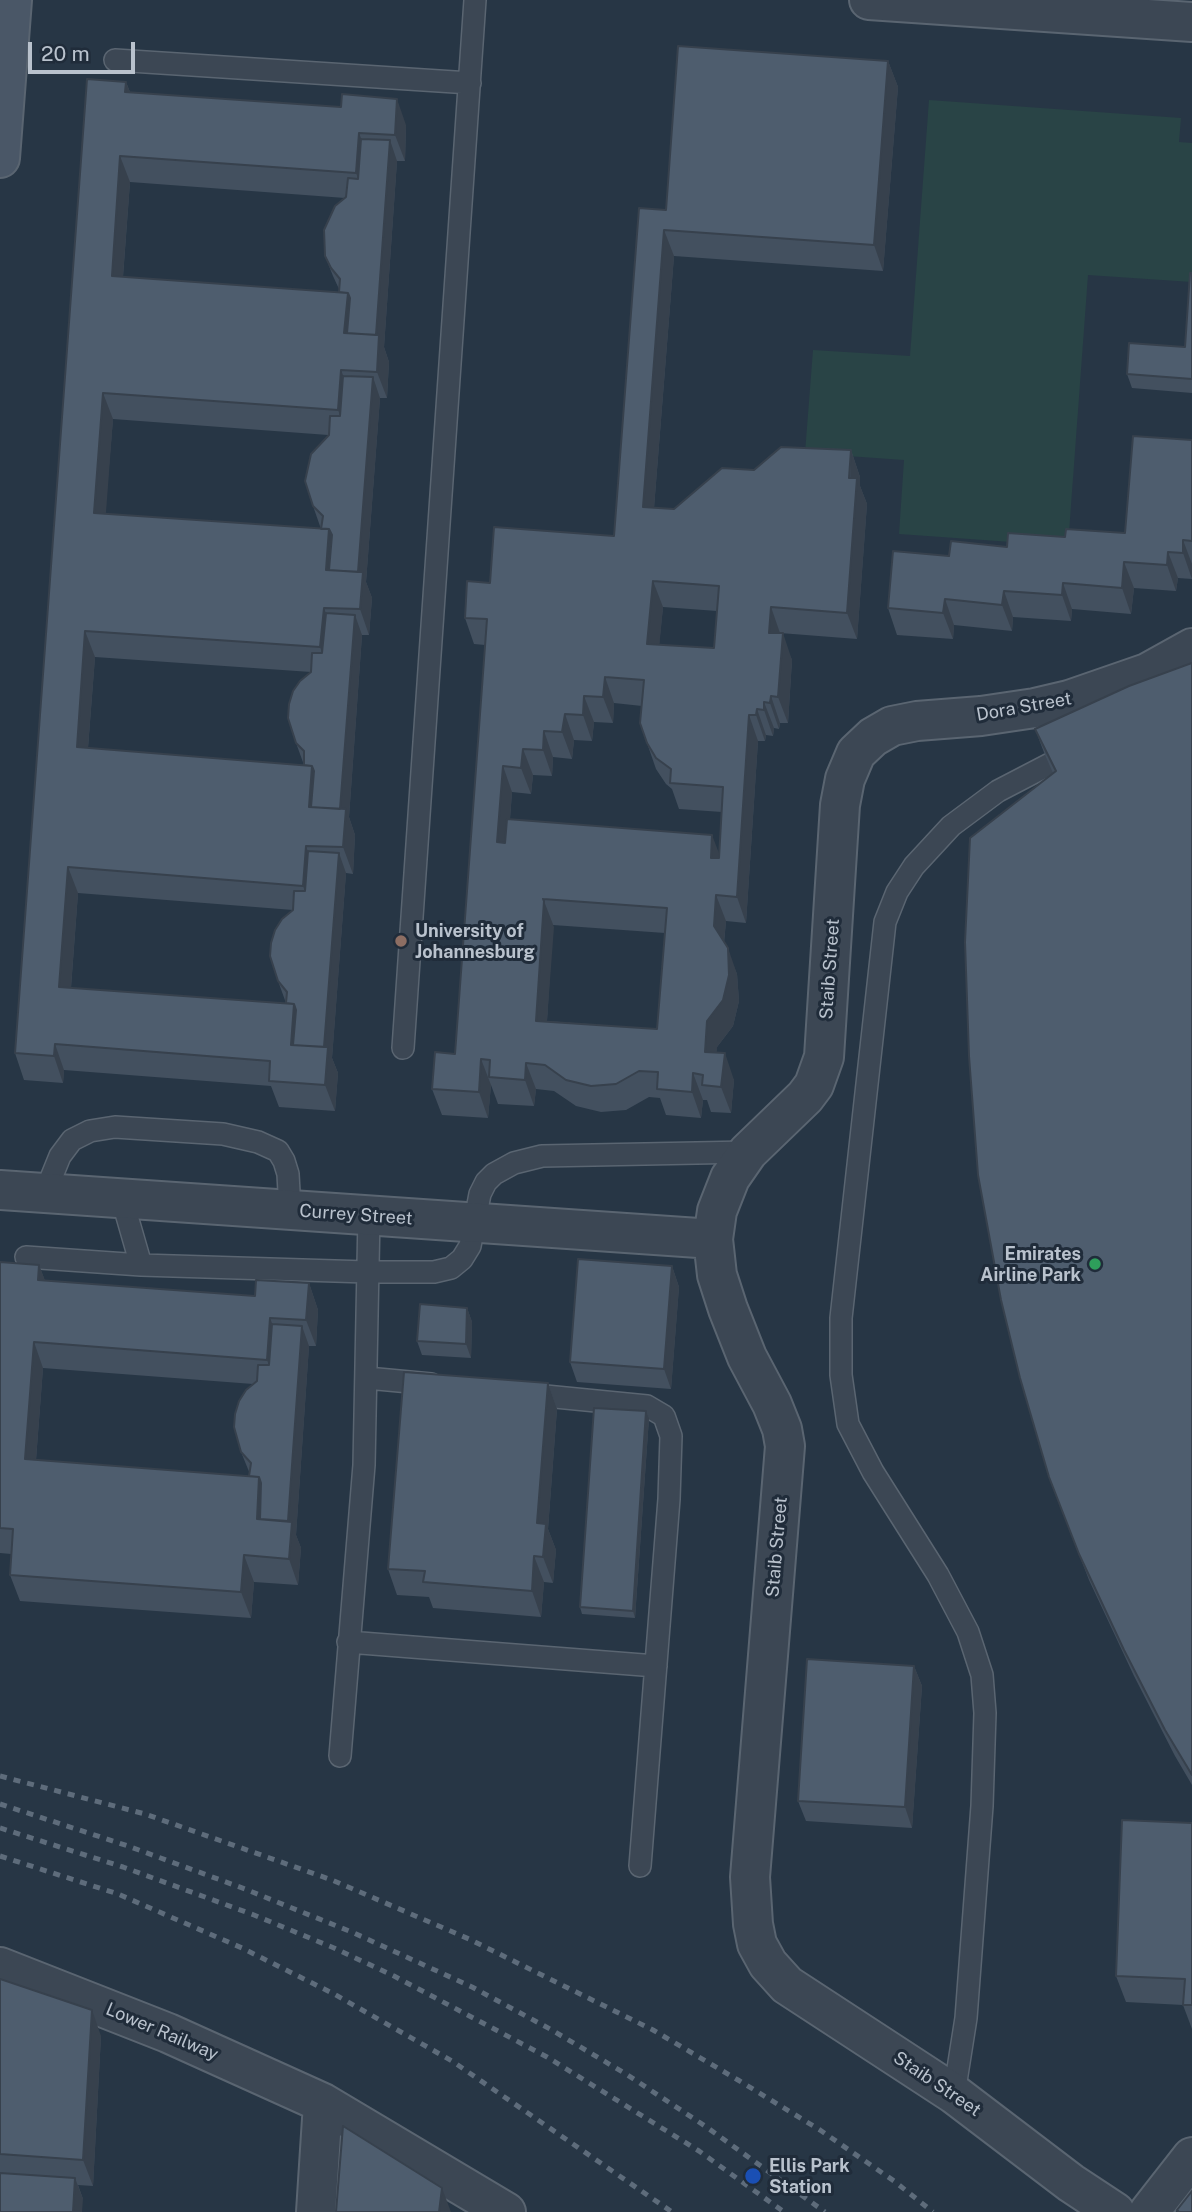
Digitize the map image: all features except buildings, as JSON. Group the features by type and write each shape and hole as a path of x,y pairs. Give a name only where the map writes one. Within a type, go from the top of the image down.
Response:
{"main road":[{"path":"0,158 12,0"}],"street":[{"path":"882,0 1192,22"},
{"name":"Dora Street","path":"856,753 873,737 892,726 1021,710 1069,700 1147,673 1192,648"},
{"name":"Staib Street","path":"856,753 845,779 840,805 824,1057 814,1085 805,1097 748,1152 730,1178 717,1211 713,1239 717,1275 728,1309 747,1357 772,1404 782,1429 785,1446 750,1877 753,1924 757,1944 768,1964 787,1985 954,2094 1071,2183 1115,2212"},
{"name":"Currey Street","path":"0,1190 713,1239"},
{"name":"Lower Railway","path":"0,1967 168,2033 323,2103 506,2212"},
{"path":"316,2212 323,2103"},
{"path":"1149,2212 1192,2157"}],"lane":[{"path":"403,1048 475,0"},
{"path":"115,60 470,83"},
{"path":"954,2094 967,2018 982,1806 985,1713 982,1675 968,1632 938,1575 873,1472 848,1424 841,1375 841,1318 886,922 897,892 914,866 951,826 998,792 1091,742"},
{"path":"45,1193 60,1156 72,1140 90,1131 115,1127 223,1134 258,1142 278,1151 288,1174 290,1210"},
{"path":"26,1257 141,1265 434,1272 451,1268 462,1259 470,1246 480,1194 486,1182 494,1174 514,1163 542,1156 748,1152"},
{"path":"122,1199 141,1265"},
{"path":"340,1756 364,1465 369,1216"},
{"path":"367,1378 447,1386"},
{"path":"500,1391 647,1406 664,1416 671,1436 640,1866"},
{"path":"348,1642 656,1666"}],"green space":[{"path":"929,100 1181,118 1179,142 1192,143 1192,282 1088,275 1068,546 899,534 904,460 805,453 813,350 910,356"}],"railway":[{"path":"0,1776 145,1814 332,1880 469,1939 653,2030 738,2080 820,2130 894,2181 933,2212"},
{"path":"0,1804 128,1846 245,1889 354,1933 472,1987 626,2074 705,2126 825,2212"},
{"path":"0,1828 123,1867 254,1915 394,1976 547,2057 699,2151 784,2212"},
{"path":"0,1856 118,1894 242,1948 334,1994 452,2061 672,2212"}],"place":[{"name":"University of Johannesburg","path":"401,941"},
{"name":"Emirates Airline Park","path":"1095,1264"},
{"name":"Ellis Park Station","path":"753,2176"}]}
